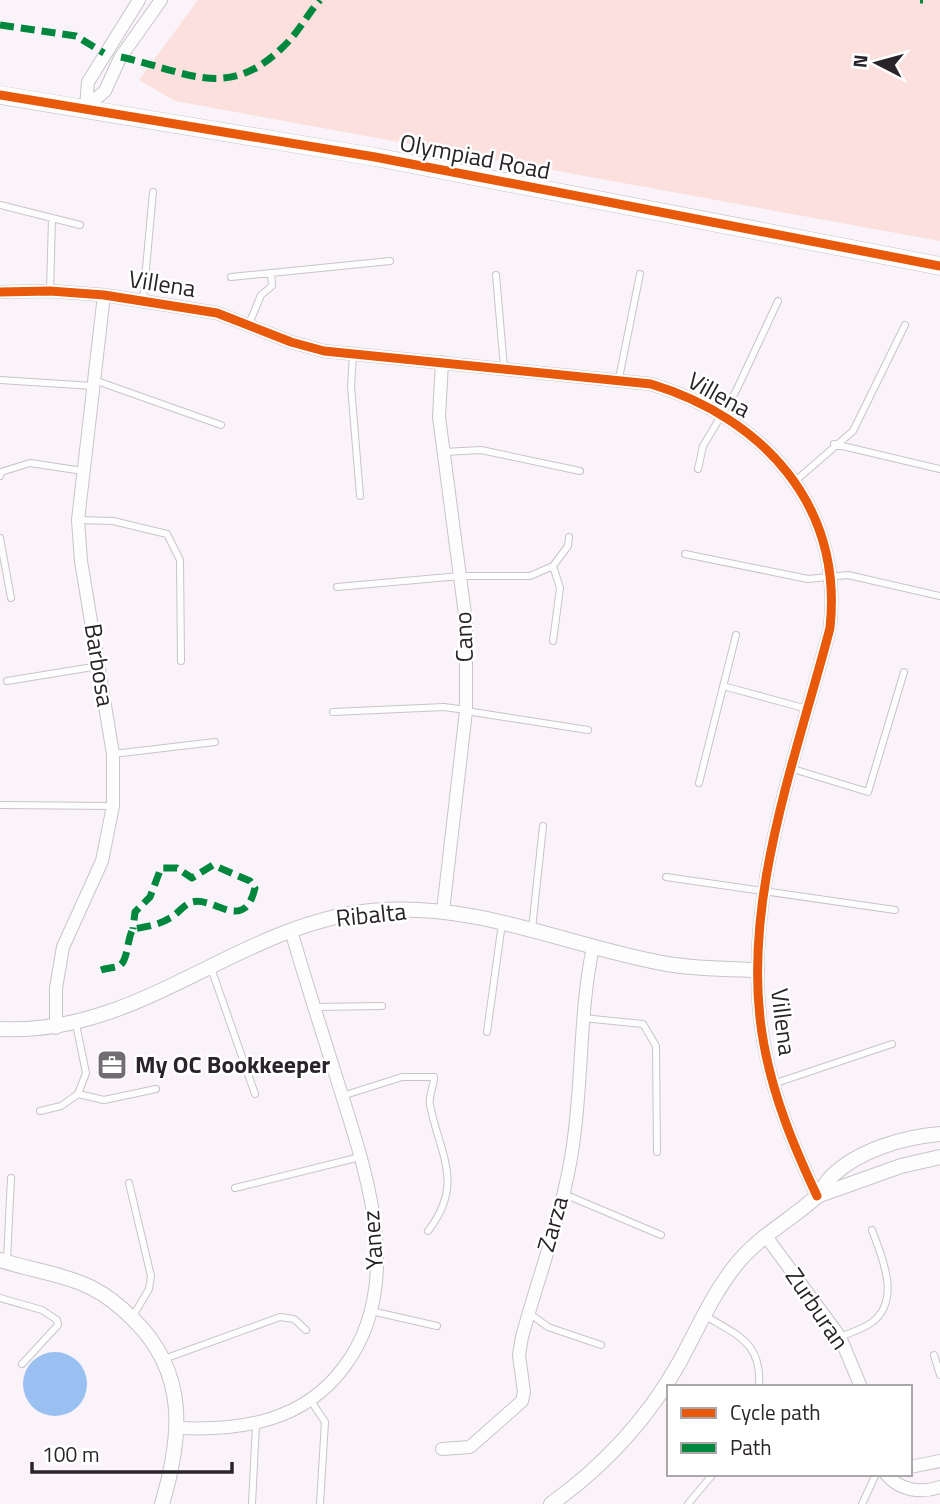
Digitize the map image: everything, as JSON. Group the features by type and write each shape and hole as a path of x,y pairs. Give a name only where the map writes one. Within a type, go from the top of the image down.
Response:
{"main road":[{"name":"Olympiad Road","path":"0,95 86,107 375,157 940,267"}],"street":[{"path":"86,107 88,82 106,49 139,0"},
{"path":"86,107 105,91 121,57 161,0"},
{"path":"106,49 121,57"},
{"name":"Villena","path":"0,292 50,291 104,295 217,313 291,342 353,355 619,378 679,393 722,414 772,454 795,481 825,545 831,578 830,628 764,891 757,970 764,1044 773,1084 791,1139 817,1196"},
{"name":"Barbosa","path":"56,1028 56,988 63,947 102,861 113,806 113,754 78,520 104,295"},
{"name":"Cano","path":"442,362 439,417 466,622 466,710 443,911"},
{"name":"Ribalta","path":"0,1029 56,1028 116,1012 290,931 326,919 368,912 407,909 443,911 502,921 593,947 668,964 757,970"},
{"name":"Yanez","path":"178,1428 210,1429 256,1424 286,1415 311,1401 334,1381 350,1360 363,1337 371,1311 376,1286 376,1251 362,1156 290,931"},
{"name":"Zarza","path":"442,1450 470,1447 522,1401 524,1392 519,1355 562,1193 579,1104 581,1018 593,947"},
{"path":"551,1504 619,1447 653,1405 736,1263 765,1235 817,1196 833,1175 874,1150 940,1134"},
{"path":"890,1145 898,1167"},
{"path":"817,1196 898,1167 940,1157"},
{"name":"Zurburan","path":"765,1235 840,1337 860,1385"},
{"path":"4,1261 87,1285 110,1298 151,1337 164,1359 176,1391 178,1428 173,1467 162,1504"},
{"path":"912,1467 940,1461"},
{"path":"888,1476 897,1485 910,1489 930,1490 940,1487"}],"lane":[{"path":"143,301 153,192"},
{"path":"0,205 80,225"},
{"path":"50,291 52,218"},
{"path":"230,277 390,261"},
{"path":"249,324 261,295 272,286 271,273"},
{"path":"619,378 640,274"},
{"path":"496,275 504,368"},
{"path":"698,470 703,446 722,414 778,301"},
{"path":"795,481 834,443 852,431 905,325"},
{"path":"353,355 351,386 359,496"},
{"path":"0,380 93,383 221,425"},
{"path":"834,443 940,469"},
{"path":"444,452 481,450 580,471"},
{"path":"0,476 1,472 30,463 83,471"},
{"path":"78,520 113,521 167,534 180,560 181,661"},
{"path":"337,587 460,576 530,576 553,566 568,546 569,537"},
{"path":"0,538 10,598"},
{"path":"685,554 808,579 848,575 940,596"},
{"path":"553,566 560,588 553,641"},
{"path":"699,783 736,635"},
{"path":"7,681 99,666"},
{"path":"793,769 868,792 904,673"},
{"path":"723,686 809,709"},
{"path":"333,712 444,707 588,730"},
{"path":"113,754 215,742"},
{"path":"0,805 113,806"},
{"path":"532,929 543,826"},
{"path":"666,877 895,910"},
{"path":"487,1032 502,921"},
{"path":"211,966 255,1094"},
{"path":"314,1007 382,1006"},
{"path":"581,1018 643,1024 656,1046 657,1152"},
{"path":"40,1111 61,1106 78,1094 86,1073 76,1024"},
{"path":"773,1084 892,1044"},
{"path":"342,1096 402,1077 434,1077 429,1101 449,1175 444,1211 428,1231"},
{"path":"78,1094 104,1101 156,1089"},
{"path":"235,1188 362,1156"},
{"path":"4,1261 11,1178"},
{"path":"129,1183 151,1276 149,1289 132,1318"},
{"path":"562,1193 661,1235"},
{"path":"840,1337 873,1323 886,1302 888,1277 872,1230"},
{"path":"0,1298 42,1310 57,1320 58,1325 22,1364"},
{"path":"371,1311 437,1326"},
{"path":"529,1313 548,1327 601,1345"},
{"path":"704,1315 752,1345 760,1368 759,1385"},
{"path":"164,1359 280,1317 294,1319 306,1330"},
{"path":"934,1355 940,1375"},
{"path":"311,1401 325,1422 320,1504"},
{"path":"252,1504 256,1424"},
{"path":"688,1504 711,1476"},
{"path":"862,1504 875,1476"}],"shaded area":[{"path":"198,0 940,0 940,241 175,101 139,80"}],"water":[{"path":"55,1352 73,1358 81,1366 87,1384 81,1402 73,1410 55,1416 37,1410 29,1402 23,1384 29,1366 37,1358"}],"marked path":[{"path":"121,57 205,78 243,74 263,64 283,47 320,0"},
{"path":"0,25 76,36 104,53"},
{"path":"101,970 122,964 133,929 166,920 192,902 228,910 244,909 255,888 250,881 213,865 192,878 177,868 161,868 150,897 135,912 133,929"}],"cycle path":[{"path":"0,95 375,157 940,266"},
{"path":"0,292 50,291 104,295 217,313 291,342 324,351 651,384 691,399 728,419 760,444 787,473 809,506 823,543 831,584 830,628 774,834 764,887 758,993 764,1045 773,1084 793,1141 817,1196"}],"place":[{"name":"My OC Bookkeeper","path":"112,1065"}]}
